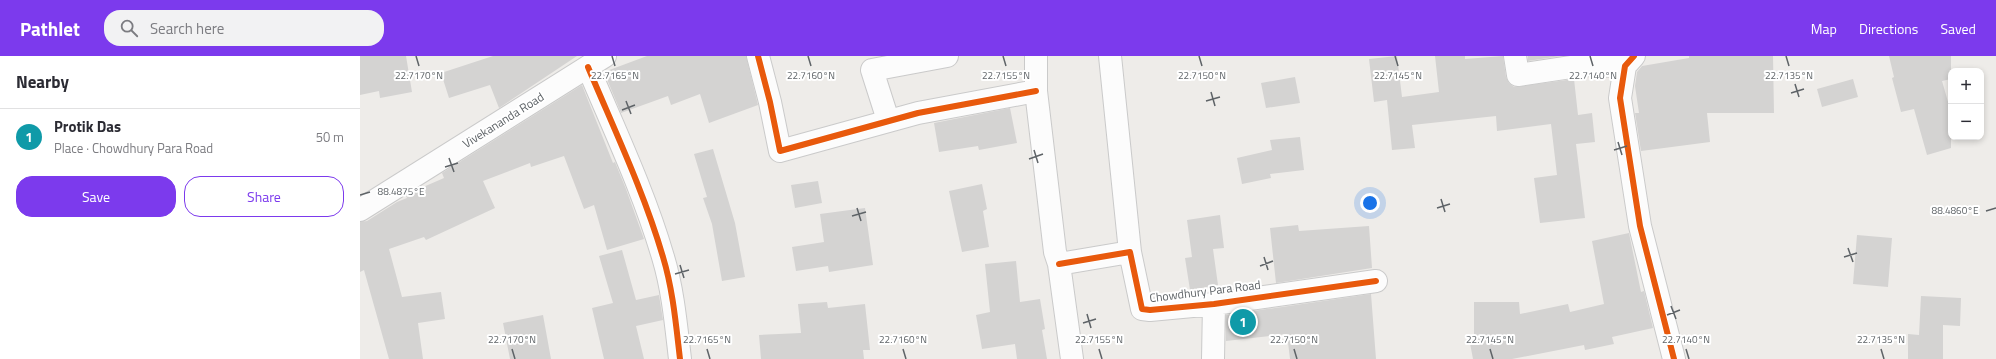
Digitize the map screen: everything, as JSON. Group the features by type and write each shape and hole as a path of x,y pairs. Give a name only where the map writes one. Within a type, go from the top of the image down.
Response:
{"street":[{"path":"758,56 770,102 780,151 888,120 1036,91"},
{"path":"888,120 872,70 946,56"},
{"path":"1036,56 1036,91 1055,252 1059,264 1072,359"},
{"name":"Chowdhury Para Road","path":"1110,56 1130,252 1142,309 1150,310 1214,304 1376,281"},
{"path":"1515,56 1518,75 1584,65 1629,61 1620,98 1640,226 1674,359"},
{"path":"596,61 663,258 674,308 680,359"},
{"name":"Vivekananda Road","path":"360,210 596,61"},
{"path":"1059,264 1130,252"},
{"path":"1213,359 1214,304"}],"building":[{"path":"360,56 406,56 412,92 380,98 379,91 360,95"},
{"path":"493,56 577,56 499,108 490,85 449,98 441,73"},
{"path":"647,56 746,56 758,105 709,123 700,94 671,105 668,96 621,113 604,72"},
{"path":"1397,56 1402,97 1439,92 1435,56 1465,56 1465,59 1503,56 1506,77 1509,83 1514,87 1574,79 1578,115 1592,113 1595,142 1576,144 1585,218 1540,223 1534,178 1557,175 1551,124 1497,131 1496,116 1412,125 1415,148 1392,150 1387,100 1374,102 1369,59"},
{"path":"1528,56 1560,56 1528,61"},
{"path":"1689,56 1773,56 1774,113 1707,113 1710,142 1641,151 1635,113 1639,113 1635,86 1637,72 1642,66 1689,58"},
{"path":"1889,56 1951,56 1951,68 1948,68 1948,80 1942,81 1948,102 1948,140 1951,140 1951,148 1927,155 1914,109 1901,112 1892,78 1894,77"},
{"path":"1295,77 1300,103 1266,108 1261,83"},
{"path":"1853,79 1858,97 1822,107 1817,89"},
{"path":"582,85 613,163 615,162 626,189 644,239 607,250 594,205 584,209 564,156 531,167 530,163 483,181 495,208 426,240 424,237 389,249 402,297 441,292 445,319 418,323 423,359 389,359 364,270 360,272 360,222 367,221 397,202 407,198 406,196 414,191 444,178 442,173"},
{"path":"1010,108 1017,143 979,150 978,146 939,152 934,123"},
{"path":"1300,137 1304,170 1270,174 1271,178 1242,184 1237,158 1272,150 1270,140"},
{"path":"713,149 735,223 745,277 722,281 712,224 703,198 707,197 694,154"},
{"path":"818,181 822,203 795,208 791,185"},
{"path":"982,184 987,209 983,211 989,247 962,252 949,191"},
{"path":"865,208 873,265 829,272 828,266 796,271 792,247 824,242 820,214"},
{"path":"1220,215 1224,248 1213,249 1218,285 1190,290 1185,258 1192,257 1187,220"},
{"path":"1298,225 1299,231 1369,226 1372,268 1276,283 1270,228"},
{"path":"1629,233 1641,292 1644,291 1653,328 1612,337 1614,344 1585,350 1584,345 1512,359 1473,359 1469,338 1474,337 1474,302 1519,302 1520,314 1568,304 1570,312 1604,304 1592,241"},
{"path":"1857,235 1892,238 1888,287 1853,284"},
{"path":"622,250 636,300 659,295 663,320 636,326 644,359 604,359 592,308 613,303 599,256"},
{"path":"1016,261 1020,302 1040,299 1045,329 1042,330 1047,359 1017,359 1015,344 982,349 976,315 990,312 985,264"},
{"path":"1371,294 1376,359 1290,359 1287,334 1226,341 1226,315"},
{"path":"1921,296 1961,298 1960,326 1943,325 1943,359 1908,359 1908,334 1919,335"},
{"path":"827,302 828,308 865,304 870,350 863,350 864,359 761,359 759,335 801,333 798,304"},
{"path":"543,315 551,359 510,359 503,323"}],"cycle path":[{"path":"758,56 770,102 780,151 918,113 1036,91"},
{"path":"1634,56 1625,66 1620,98 1640,226 1674,359"},
{"path":"588,67 647,209 663,257 674,308 680,359"},
{"path":"1059,264 1130,252 1142,309 1150,310 1214,304 1376,281"}],"place":[{"name":"Protik Das","path":"1243,322"}]}
